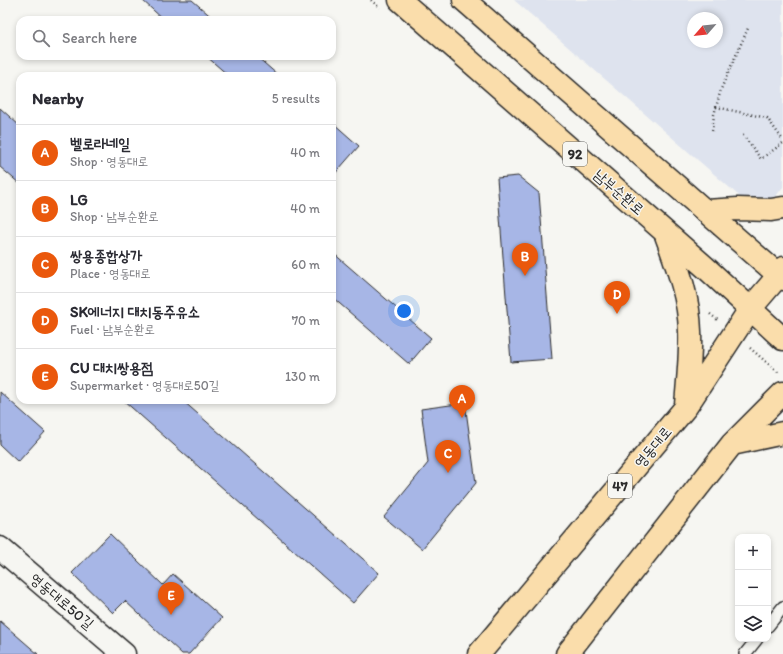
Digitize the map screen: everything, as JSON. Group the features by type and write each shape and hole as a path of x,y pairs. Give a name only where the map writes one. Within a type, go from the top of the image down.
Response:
{"main road":[{"path":"464,0 706,212 782,274"},
{"name":"남부순환로","path":"391,5 664,232 783,339"},
{"path":"706,212 738,209 771,210 783,208"},
{"path":"664,232 678,269 687,304 690,331 686,407"},
{"name":"영동대로","path":"479,654 686,407 750,309 782,274"},
{"path":"567,654 732,444 783,393"},
{"path":"732,444 783,433"}],"street":[{"name":"영동대로50길","path":"0,548 124,654"}],"lane":[{"path":"771,622 783,607"},
{"path":"745,654 755,642"}],"path":[{"path":"371,0 391,5"},
{"path":"712,131 721,89 749,26"},
{"path":"716,107 767,118 783,140"},
{"path":"743,135 761,160 783,143"},
{"path":"687,304 706,310 783,377"}],"shaded area":[{"path":"514,0 783,0 783,187 761,215"}],"building":[{"path":"142,0 192,0 210,16 160,16"},
{"path":"211,60 261,60 274,72 224,72"},
{"path":"0,108 16,122 16,181 0,167"},
{"path":"336,126 359,146 336,172"},
{"path":"518,176 539,193 552,359 511,362 497,178"},
{"path":"336,255 431,338 409,364 336,300"},
{"path":"0,392 45,432 18,462 0,445"},
{"path":"465,403 476,483 422,549 384,517 428,463 421,409"},
{"path":"128,404 187,404 379,573 353,603"},
{"path":"110,534 163,585 173,574 222,618 189,654 182,654 125,601 113,613 72,573"},
{"path":"0,621 38,654 0,654"}],"place":[{"name":"LG","path":"525,276"},
{"name":"SK에너지 대치동주유소","path":"617,314"},
{"name":"벨로라네일","path":"462,418"},
{"name":"쌍용종합상가","path":"448,473"},
{"name":"CU 대치쌍용점","path":"171,615"}]}
